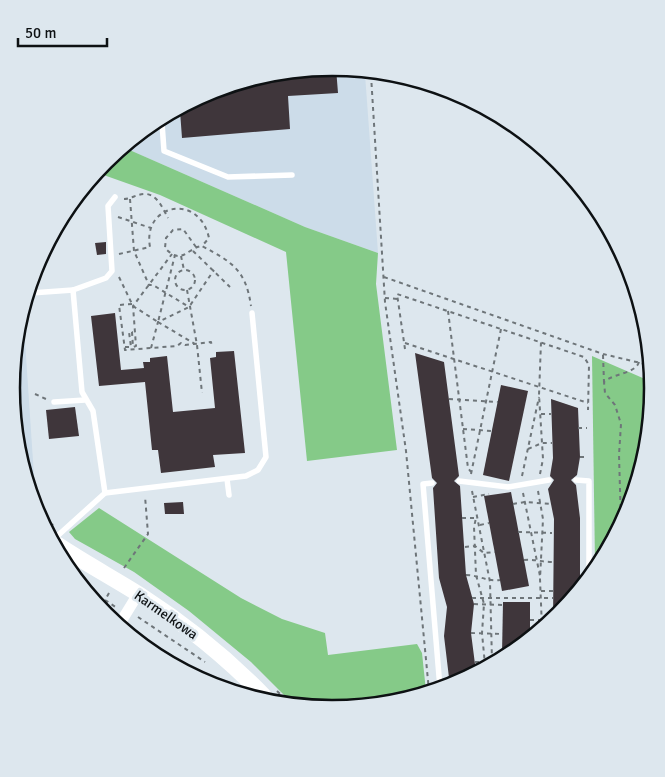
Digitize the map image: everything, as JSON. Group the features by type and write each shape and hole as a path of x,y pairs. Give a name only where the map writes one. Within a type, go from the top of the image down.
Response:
{"street":[{"name":"Karmelkowa","path":"66,551 138,594 220,654 260,692"},
{"path":"122,619 138,594"}],"lane":[{"path":"162,127 164,150 228,177 292,175"},
{"path":"36,293 73,290 106,278 112,271 108,206 115,197"},
{"path":"73,290 82,392 85,400 94,411 105,493"},
{"path":"57,536 105,493 144,487 227,479 246,476 258,470 266,457 252,313"},
{"path":"54,402 85,400"},
{"path":"227,479 229,495"},
{"path":"459,481 508,487 549,480"},
{"path":"576,480 589,481 589,566"},
{"path":"432,483 423,484 439,682"}],"path":[{"path":"371,79 385,298 406,451 429,685"},
{"path":"115,197 130,198 144,194 148,195 159,201 168,218"},
{"path":"130,198 134,251 149,285 189,307"},
{"path":"112,256 150,247 148,236 151,228 165,212 182,208 200,217 207,227 209,238 202,246"},
{"path":"109,214 151,228"},
{"path":"196,247 186,231 176,229 166,238 165,248 173,255 181,256 193,251 196,247 202,246 226,259 242,273 246,282 252,313"},
{"path":"193,251 230,286"},
{"path":"132,305 173,255"},
{"path":"150,349 173,255"},
{"path":"181,256 184,270"},
{"path":"184,270 190,271 195,280 187,290 178,287 175,281 178,272 184,270"},
{"path":"158,322 189,307 214,270"},
{"path":"112,271 118,273 132,305 136,346 134,346 132,332 129,332 131,347 125,347"},
{"path":"384,277 603,354 644,363"},
{"path":"187,290 202,393"},
{"path":"405,349 397,294 587,359 588,410"},
{"path":"385,298 398,299"},
{"path":"195,344 132,305 119,305 125,350 177,346 181,343 195,344 211,342 212,347"},
{"path":"448,311 468,468 472,472"},
{"path":"470,478 501,329"},
{"path":"521,480 539,395 541,342"},
{"path":"404,343 588,403"},
{"path":"603,354 605,393 615,405 621,424 619,454 621,509"},
{"path":"604,382 614,376 634,369 639,362"},
{"path":"34,394 54,402"},
{"path":"539,395 543,460 540,476"},
{"path":"449,399 459,398 498,402"},
{"path":"541,414 551,414"},
{"path":"578,428 587,428"},
{"path":"463,429 492,431"},
{"path":"528,449 542,443 552,443"},
{"path":"467,456 475,458"},
{"path":"580,457 588,457"},
{"path":"471,486 476,518 476,575 484,604 482,633 485,661"},
{"path":"124,567 148,534 144,487"},
{"path":"538,487 543,562 540,579"},
{"path":"522,489 540,579 542,599 542,620 530,620"},
{"path":"472,497 484,495"},
{"path":"513,504 525,502 551,504"},
{"path":"462,518 476,518"},
{"path":"476,518 480,525 490,582 491,658"},
{"path":"480,525 489,523"},
{"path":"51,525 57,528"},
{"path":"518,532 552,533"},
{"path":"465,547 475,546 484,553 495,552"},
{"path":"524,560 535,559 543,562 553,562"},
{"path":"466,576 476,575 490,582 500,580"},
{"path":"111,590 105,600 119,609 122,608"},
{"path":"541,591 553,591"},
{"path":"472,598 553,598"},
{"path":"474,604 503,605"},
{"path":"133,612 210,665"},
{"path":"471,633 503,634"},
{"path":"475,662 481,663"}],"shaded area":[{"path":"332,76 365,78 378,253 305,227 130,150 176,118 194,108 232,93 272,82 292,79"},
{"path":"25,337 34,478 26,449 21,409 21,368"}],"green space":[{"path":"130,150 305,227 378,253 376,284 397,450 307,461 286,252 160,195 105,175"},
{"path":"592,356 645,379 645,388 642,429 634,469 613,527 595,557"},
{"path":"99,508 241,598 282,619 325,633 328,655 417,644 422,653 426,686 393,695 353,700 332,701 286,697 251,662 189,611 134,572 75,539 69,532"}],"building":[{"path":"337,76 338,93 288,96 290,129 182,138 180,116 213,100 272,82"},
{"path":"106,242 106,254 97,255 95,243"},
{"path":"115,313 121,370 144,368 143,362 150,362 150,358 167,356 173,412 215,408 210,358 216,357 216,352 234,351 245,453 213,455 215,467 161,473 158,450 152,450 145,382 99,386 91,316"},
{"path":"415,353 444,362 459,476 454,481 460,486 466,575 474,604 471,633 475,667 449,678 444,636 447,607 439,578 433,488 437,483 432,478"},
{"path":"501,385 528,391 509,481 483,475"},
{"path":"551,399 578,408 580,457 577,475 571,480 576,485 580,518 580,579 553,609 554,519 548,489 554,480 550,476 553,458"},
{"path":"75,407 79,436 49,439 46,410"},
{"path":"511,492 529,586 502,591 484,496"},
{"path":"183,502 184,514 165,514 164,503"},
{"path":"503,602 530,602 530,630 502,651"}]}
